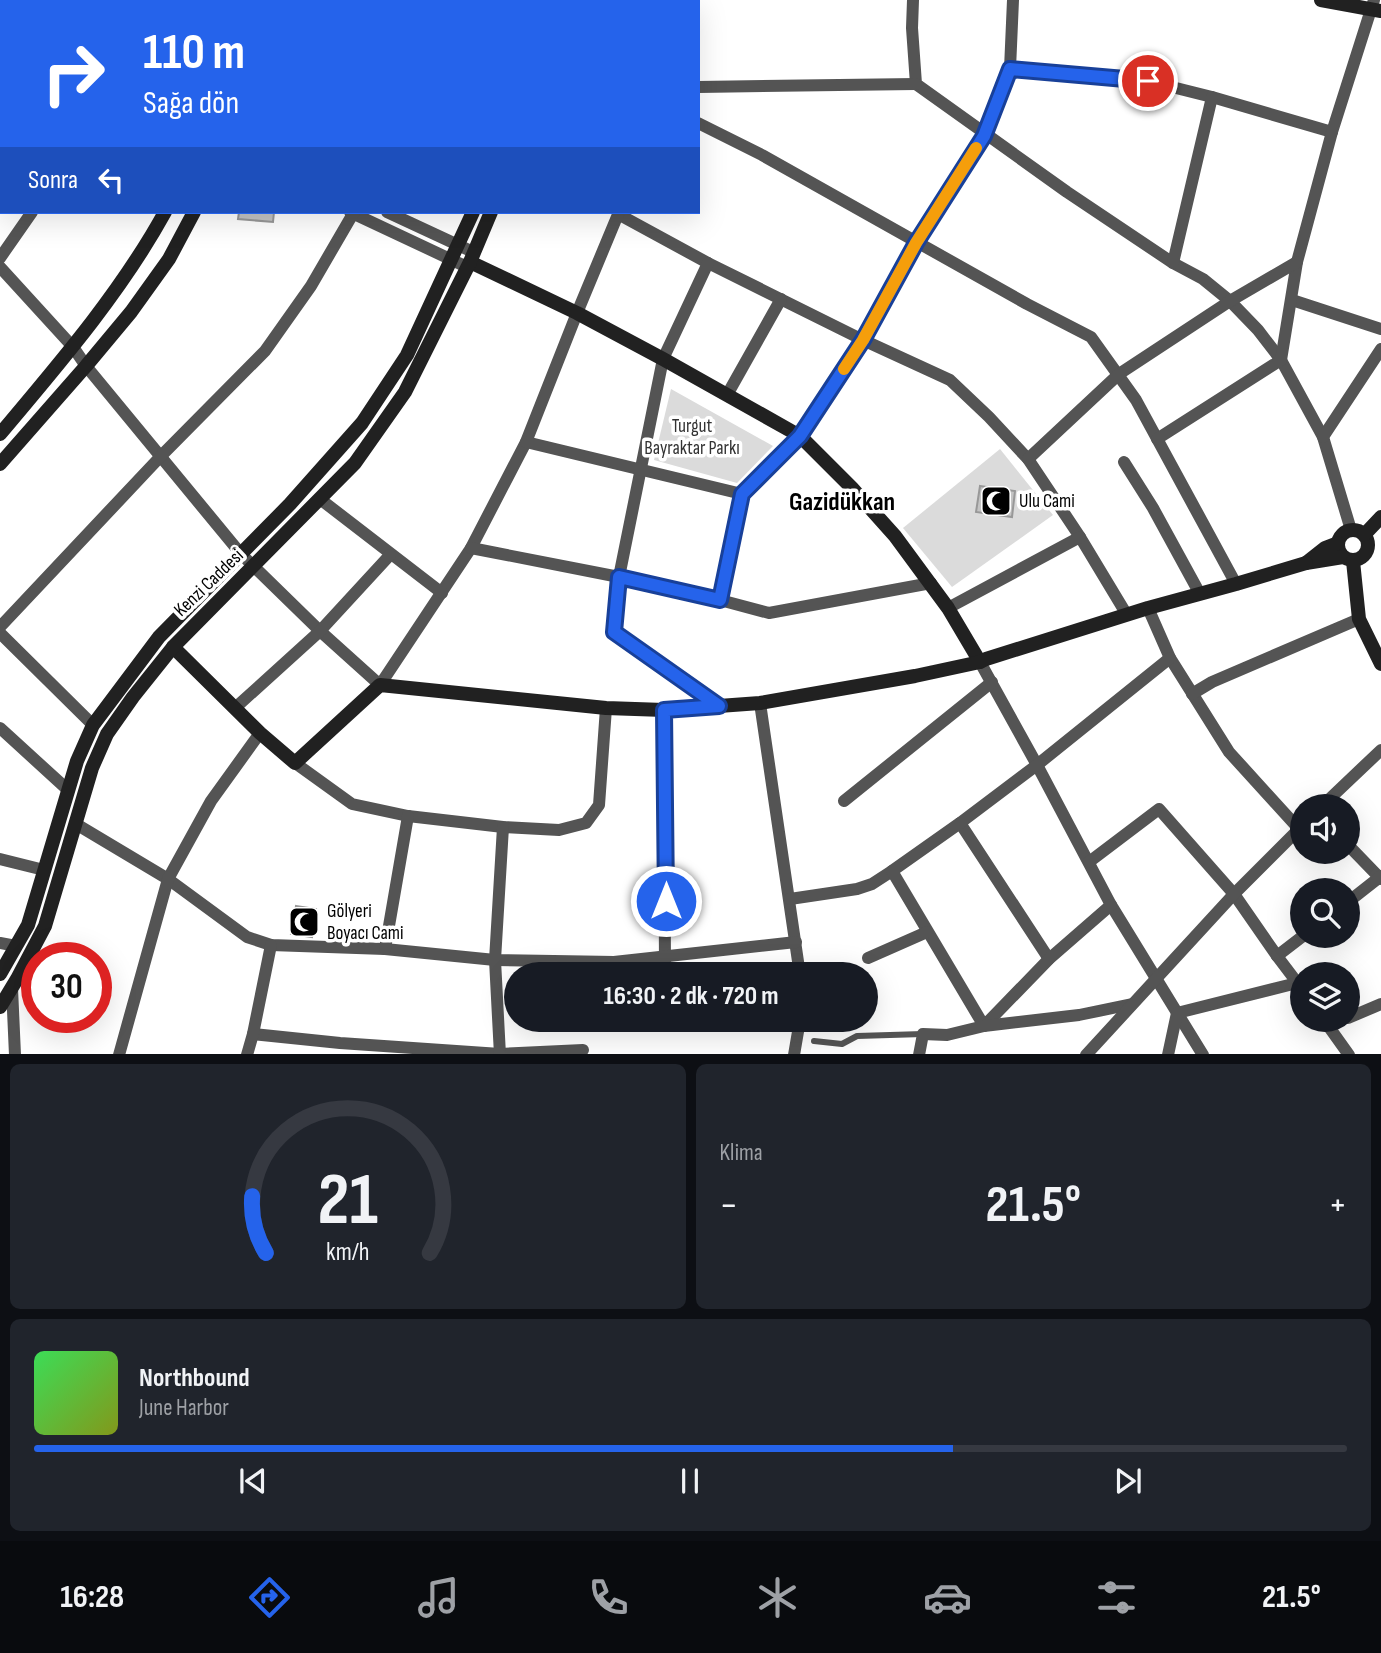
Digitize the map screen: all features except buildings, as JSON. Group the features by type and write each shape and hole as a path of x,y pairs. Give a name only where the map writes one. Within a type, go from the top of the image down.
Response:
{"street":[{"path":"913,0 916,84"},
{"path":"720,600 742,494 800,436 863,340 916,243 985,133 1010,69 1013,0"},
{"path":"1157,439 1281,360 1297,262 1332,132 1375,7 1321,0"},
{"path":"1010,69 1148,81 1332,132"},
{"path":"0,267 73,347 241,554 380,685 607,708 664,710 760,703 980,662 1148,608 1306,562 1325,548 1358,560 1366,554 1368,544 1357,533 1323,437 1281,360 1258,330 1230,301 1203,279 1173,263 1067,192 916,84 700,87"},
{"path":"1173,263 1212,97"},
{"path":"700,125 762,155 916,243 1091,337 1136,400 1236,584"},
{"path":"0,258 31,214"},
{"path":"0,434 73,347 149,242 164,214"},
{"path":"0,464 131,312 169,259 193,214"},
{"path":"0,627 161,456 265,351 311,286 352,214"},
{"path":"357,214 452,261 470,261 576,313 800,436 895,536 948,608 992,682 1111,905 1202,1054"},
{"path":"391,214 458,245 470,261"},
{"name":"Kenzi Caddesi","path":"0,974 28,925 77,761 93,724 159,638 290,504 362,423 407,355 472,214"},
{"name":"Kenzi Caddesi","path":"0,1007 45,926 92,768 107,734 133,697 194,624 254,567 355,463 405,392 470,261 490,214"},
{"path":"295,763 380,685 471,548 526,442 576,313 619,214"},
{"path":"621,214 708,263 950,380 1028,459 1080,537 1127,615"},
{"path":"1028,459 1119,374 1230,301 1297,262"},
{"path":"708,263 663,359 619,577 614,632 719,706"},
{"path":"727,395 781,299"},
{"path":"1292,300 1381,329"},
{"path":"1323,437 1381,349"},
{"path":"526,442 742,494"},
{"path":"1124,461 1200,594"},
{"path":"320,499 442,593"},
{"path":"1379,656 1359,619 1342,535 1357,533 1381,517"},
{"path":"948,608 1080,537"},
{"path":"471,548 619,577 769,613 931,583"},
{"path":"235,708 320,631 390,555"},
{"path":"1148,608 1170,658 1228,752 1290,817"},
{"path":"1192,694 1212,682 1359,619"},
{"path":"0,633 93,724"},
{"path":"173,647 260,733 295,763 352,804 408,816 503,827 559,830 586,823 599,806 607,708"},
{"path":"790,899 857,889 872,884 1037,765 1170,658"},
{"path":"844,801 992,682"},
{"path":"760,703 798,962"},
{"path":"664,710 666,962"},
{"path":"0,728 68,790"},
{"path":"119,1054 168,879 211,801 260,733"},
{"path":"1335,794 1381,750"},
{"path":"1089,862 1159,808 1234,894 1290,973"},
{"path":"385,949 408,816"},
{"path":"960,823 1049,959"},
{"path":"76,824 168,879 247,937 271,945 385,949 521,962"},
{"path":"500,1054 495,960 503,827"},
{"path":"1087,1054 1290,837"},
{"path":"1360,857 1381,878 1360,893"},
{"path":"0,859 44,870"},
{"path":"892,871 984,1026"},
{"path":"984,1026 1049,959 1111,905"},
{"path":"868,958 927,932"},
{"path":"642,962 666,956 796,942"},
{"path":"0,943 16,946"},
{"path":"247,1054 271,945"},
{"path":"1277,956 1290,946"},
{"path":"12,988 15,1054"},
{"path":"1177,1013 1290,988"},
{"path":"919,1054 923,1034 947,1035 984,1026 1079,1015 1133,1004"},
{"path":"1360,1013 1381,1004"},
{"path":"1168,1054 1177,1013"},
{"path":"794,1054 798,1032"},
{"path":"1332,1032 1348,1054"},
{"path":"253,1034 339,1049 500,1054 583,1050"}],"lane":[{"path":"814,1041 842,1044 857,1036 923,1034"}],"green space":[{"name":"Turgut Bayraktar Parkı","path":"671,389 773,446 737,483 654,460"},
{"path":"1000,449 1053,515 952,587 903,528"}],"slow traffic":[{"path":"844,369 863,340 916,243 976,148"}],"place":[{"name":"Ulu Cami","path":"996,501"},
{"name":"Gölyeri Boyacı Cami","path":"304,922"}],"district":[{"name":"Gazidükkan","path":"842,502"}],"route":[{"path":"666,901 664,710 719,706 614,632 619,577 720,600 742,494 800,436 863,340 916,243 984,136 1010,69 1148,81"}]}
